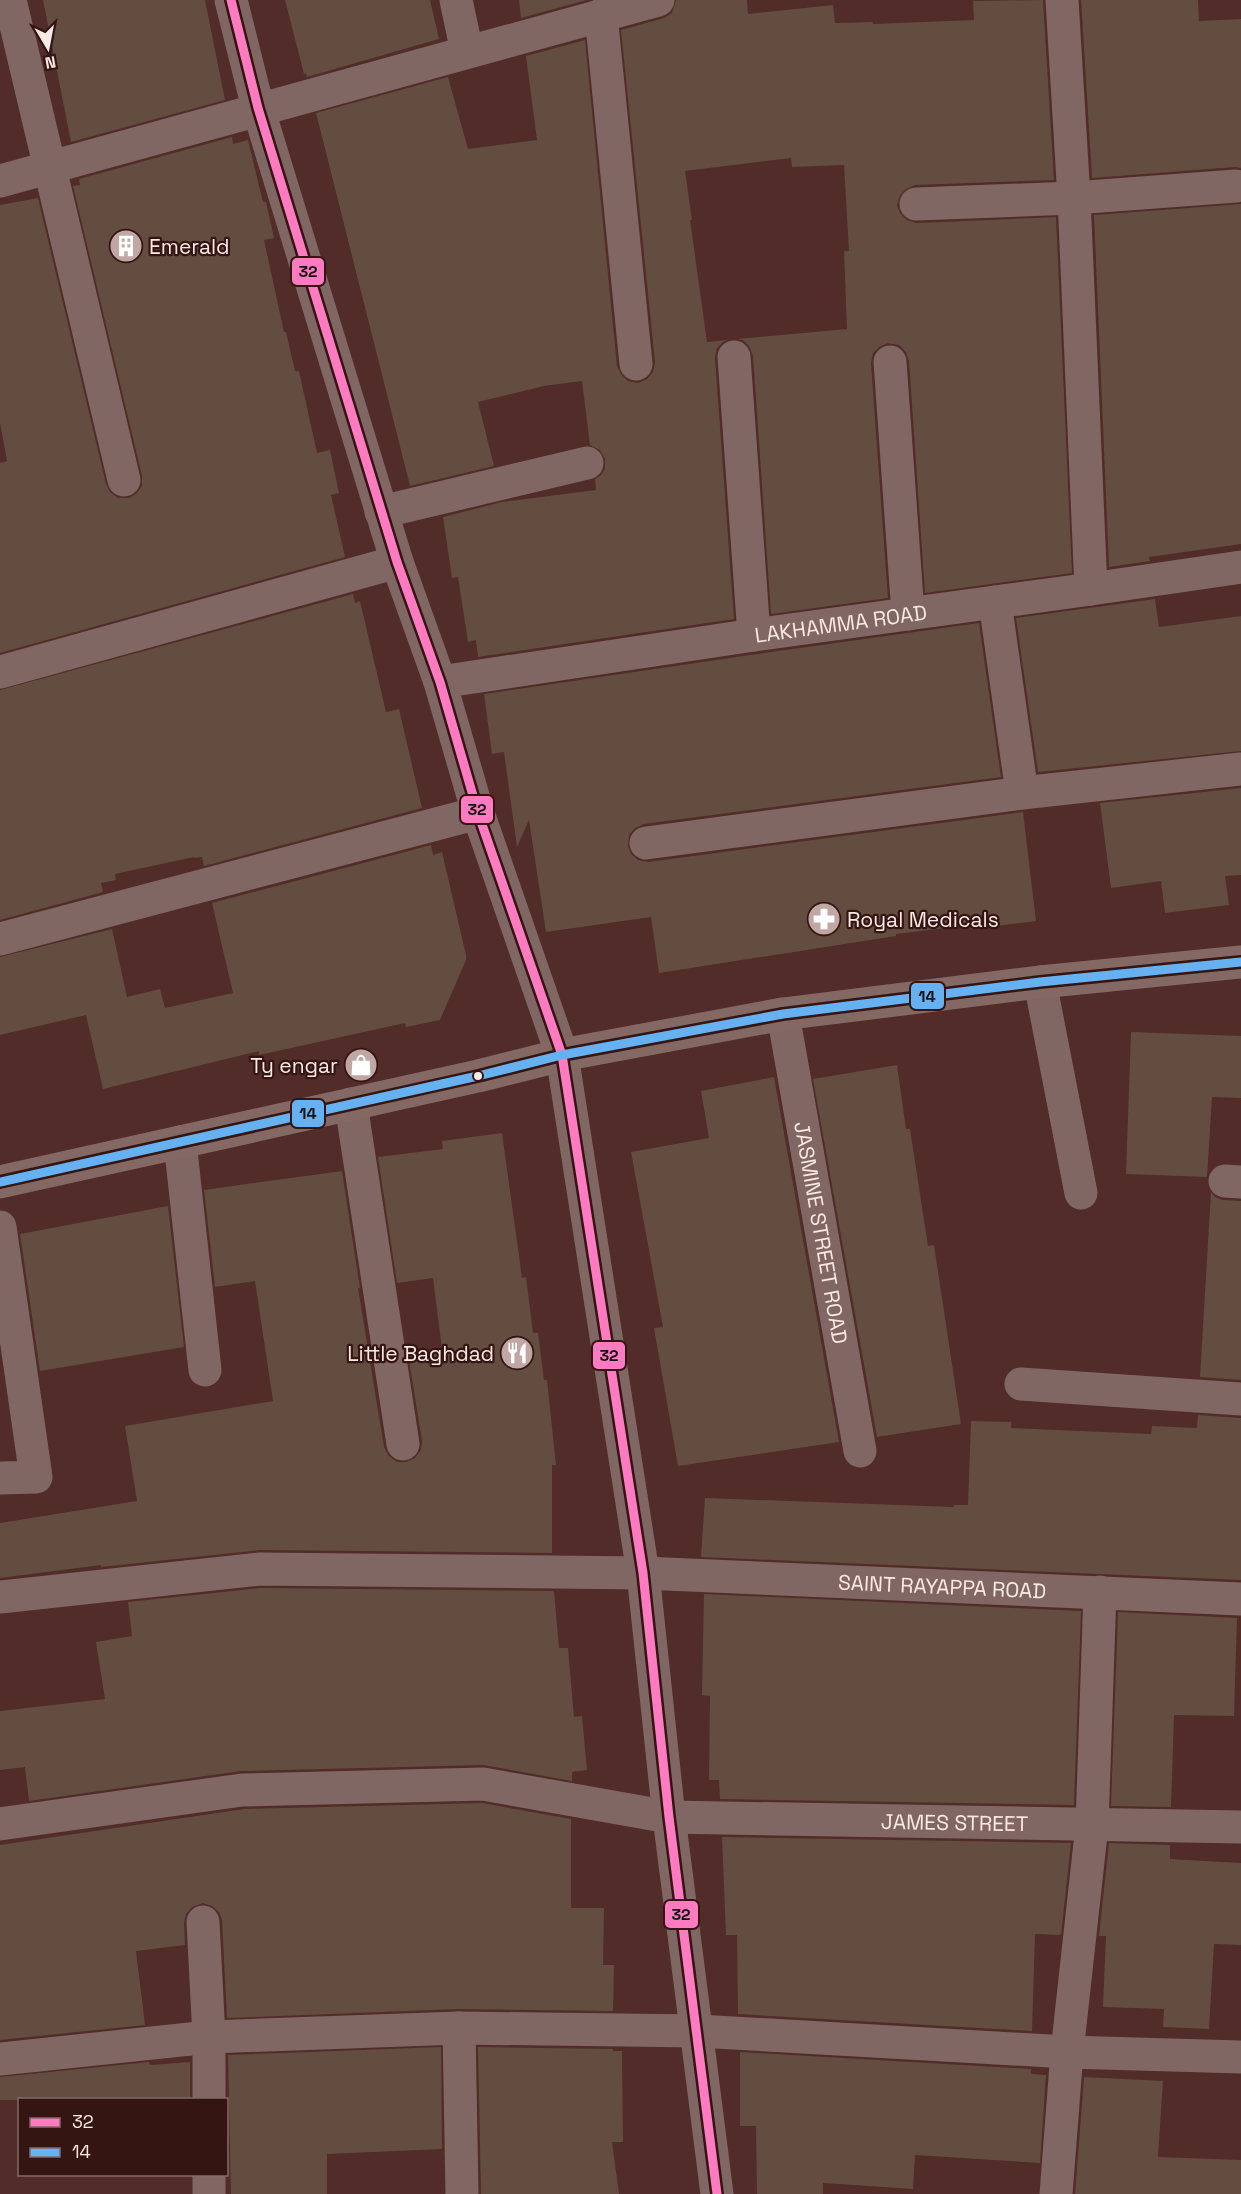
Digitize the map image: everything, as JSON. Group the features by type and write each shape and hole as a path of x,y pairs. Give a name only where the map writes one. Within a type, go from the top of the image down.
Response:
{"main road":[{"path":"0,1182 478,1076 562,1055 783,1014 1040,982 1241,962"}],"street":[{"path":"10,0 124,480"},
{"path":"231,0 258,108 396,562 440,682 478,813 562,1055 643,1573 669,1817 717,2194"},
{"path":"456,0 466,52"},
{"path":"0,181 258,108 658,0"},
{"path":"1062,0 1074,198 1091,590"},
{"path":"601,15 636,364"},
{"path":"916,204 1074,198 1236,186"},
{"path":"734,357 754,635"},
{"path":"890,362 908,614"},
{"path":"381,512 587,463"},
{"path":"0,672 396,562"},
{"name":"LAKHAMMA ROAD","path":"440,682 754,635 1091,590 1241,567"},
{"path":"995,603 1022,793"},
{"path":"646,843 1022,793 1241,769"},
{"path":"0,939 478,813"},
{"path":"1040,982 1081,1193"},
{"name":"JASMINE STREET ROAD","path":"783,1014 860,1450"},
{"path":"351,1104 403,1444"},
{"path":"180,1142 205,1370"},
{"path":"0,1227 36,1477 0,1478"},
{"path":"1021,1384 1241,1399"},
{"name":"SAINT RAYAPPA ROAD","path":"0,1597 260,1569 643,1573 1241,1599"},
{"path":"1056,2194 1067,2052 1092,1825 1100,1592"},
{"name":"JAMES STREET","path":"0,1824 242,1790 483,1784 669,1817 1241,1827"},
{"path":"203,1922 209,2037 209,2098"},
{"path":"459,2028 462,2194"},
{"path":"0,2059 209,2037 459,2028 698,2031 1067,2052 1241,2057"},
{"path":"209,2176 209,2194"}],"building":[{"path":"43,0 205,0 225,100 71,142"},
{"path":"285,0 430,0 439,39 307,77 306,73 304,74"},
{"path":"519,0 587,0 521,18"},
{"path":"676,0 747,0 748,14 833,5 835,23 873,22 873,24 974,20 973,1 1043,0 1054,180 915,185 900,195 897,205 900,213 907,220 917,223 1056,217 1072,573 925,593 909,361 906,352 899,345 888,343 873,353 871,363 888,598 771,614 753,356 749,346 743,340 737,339 847,329 844,251 849,251 844,165 792,167 791,158 685,171 707,342 728,340 717,348 715,358 734,619 478,657 476,640 468,642 458,577 452,578 443,517 502,502 596,490 595,479 605,469 605,459 600,450 590,445 582,381 544,386 478,402 494,466 410,486 316,113 448,77 468,149 537,140 526,56 585,40 617,366 628,381 638,383 647,379 653,372 655,362 621,30 664,18 672,13"},
{"path":"1081,0 1198,0 1199,21 1241,19 1241,168 1092,178"},
{"path":"232,137 233,144 248,140 263,202 266,202 274,238 264,240 284,332 286,332 295,371 299,371 317,453 330,450 339,493 331,495 345,557 0,653 0,463 7,461 0,423 0,205 38,198 106,484 110,492 118,498 129,498 136,494 142,486 142,476 73,186 80,185 79,179"},
{"path":"1241,204 1241,544 1149,557 1150,561 1109,567 1094,215"},
{"path":"353,594 355,603 360,601 386,712 399,709 422,808 204,866 202,857 194,857 115,874 116,880 101,883 103,892 0,920 0,690"},
{"path":"1155,599 1159,627 1241,616 1241,751 1038,772 1016,618"},
{"path":"979,623 1001,777 644,824 635,828 629,835 628,846 631,854 638,860 648,862 1023,812 1036,921 971,929 970,925 896,934 896,936 659,973 651,917 546,932 529,820 517,847 504,752 492,754 484,694"},
{"path":"1241,788 1241,875 1225,876 1229,905 1165,913 1161,881 1111,888 1100,803"},
{"path":"431,845 433,855 442,852 466,955 466,960 440,1020 406,1027 405,1023 259,1055 259,1051 103,1089 86,1015 0,1035 0,957 112,929 127,997 160,989 165,1008 233,993 212,903"},
{"path":"1131,1032 1241,1036 1241,1098 1212,1097 1207,1177 1126,1174"},
{"path":"897,1065 906,1129 910,1129 928,1246 934,1245 961,1424 877,1437 813,1079"},
{"path":"774,1077 839,1442 678,1466 654,1328 663,1327 631,1152 709,1138 701,1091"},
{"path":"502,1133 522,1278 526,1277 533,1333 538,1333 544,1380 547,1380 556,1465 552,1465 552,1553 260,1550 101,1567 101,1565 0,1578 0,1523 137,1501 125,1426 273,1401 255,1281 215,1287 204,1190 342,1171 384,1447 389,1456 397,1462 406,1462 415,1458 421,1450 422,1441 408,1354 442,1349 433,1278 397,1283 378,1157 443,1149 442,1141"},
{"path":"1211,1192 1215,1197 1223,1200 1241,1201 1241,1380 1200,1377"},
{"path":"168,1206 184,1347 40,1371 20,1234"},
{"path":"1198,1415 1241,1418 1241,1580 701,1557 705,1498 954,1507 954,1505 968,1505 971,1421 1011,1422 1011,1428 1151,1434 1152,1426 1197,1428"},
{"path":"261,1588 554,1591 559,1648 568,1648 574,1717 582,1716 587,1770 572,1772 572,1781 483,1765 241,1771 29,1801 25,1767 0,1770 0,1711 105,1699 96,1642 132,1636 128,1602"},
{"path":"704,1594 1081,1611 1074,1805 720,1799 719,1780 709,1780 710,1696 702,1695"},
{"path":"1118,1612 1237,1618 1234,1716 1174,1715 1171,1807 1111,1806"},
{"path":"482,1803 571,1819 571,1908 604,1908 603,1965 614,1965 613,2011 459,2009 227,2018 222,1920 219,1912 203,1903 192,1907 186,1914 185,1945 136,1951 145,2025 0,2040 0,1845 244,1809"},
{"path":"722,1837 1071,1843 1061,1935 1035,1934 1032,2031 738,2014 737,1935 726,1935"},
{"path":"1109,1843 1170,1845 1170,1859 1241,1863 1241,1945 1214,1944 1209,2029 1163,2027 1164,2009 1103,2007 1106,1936 1099,1936"},
{"path":"441,2047 442,2149 327,2154 327,2194 231,2194 228,2055"},
{"path":"478,2047 622,2051 623,2142 612,2142 619,2194 481,2194"},
{"path":"740,2052 1031,2069 1031,2074 1046,2075 1040,2163 915,2155 913,2189 823,2183 823,2194 757,2194 756,2126 740,2126"},
{"path":"149,2062 150,2065 190,2062 190,2098 18,2098 18,2100 0,2100 0,2077"},
{"path":"1084,2077 1163,2081 1158,2157 1241,2160 1241,2194 1075,2194"}],"transit line":[{"name":"32","path":"231,0 258,108 397,562 440,682 478,813 562,1055 643,1573 669,1817 717,2194"},
{"name":"14","path":"0,1182 478,1076 562,1055 783,1014 1040,982 1241,962"}],"place":[{"name":"Emerald","path":"126,246"},
{"name":"Royal Medicals","path":"824,919"},
{"name":"Ty engar","path":"361,1065"},
{"name":"Little Baghdad","path":"517,1353"}]}
